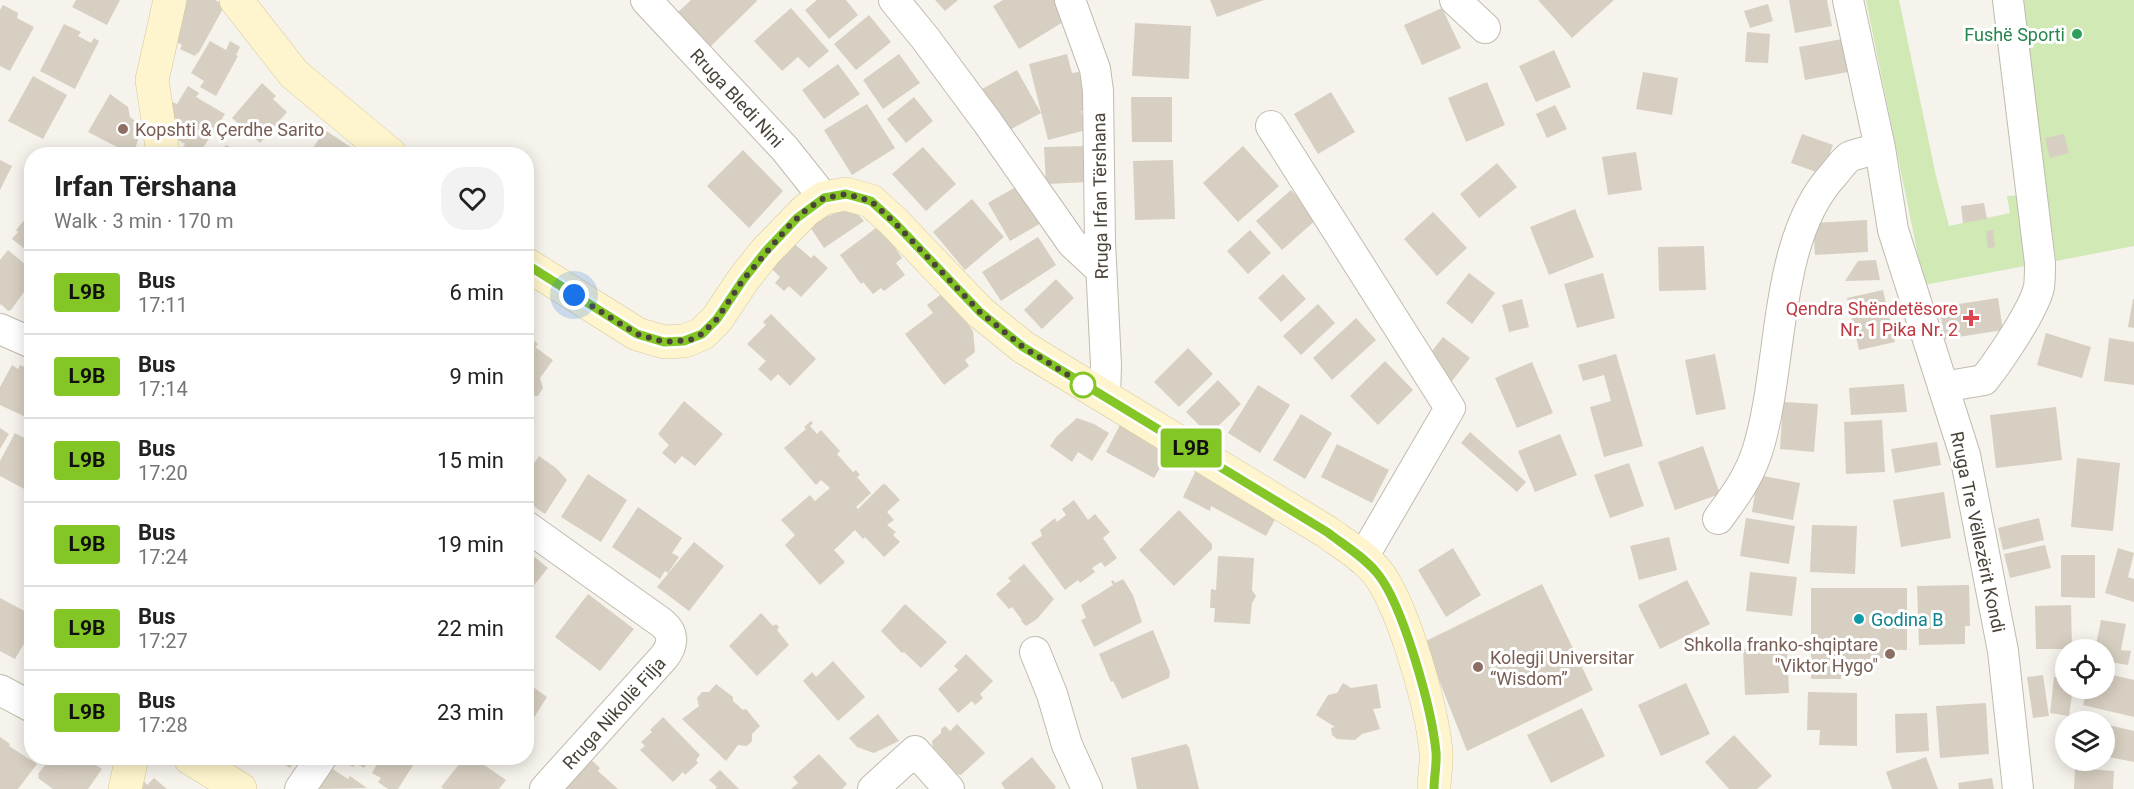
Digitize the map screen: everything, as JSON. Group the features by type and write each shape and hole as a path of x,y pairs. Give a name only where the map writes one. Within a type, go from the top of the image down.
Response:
{"street":[{"path":"162,147 152,80 170,0"},
{"path":"236,0 294,74 382,147"},
{"name":"Rruga Bledi Nini","path":"646,0 784,149 824,198"},
{"path":"894,0 988,123 1072,243 1101,270"},
{"name":"Rruga Irfan Tërshana","path":"1070,0 1093,62 1098,91 1101,270 1106,355 1105,397"},
{"path":"1455,0 1485,28"},
{"name":"Rruga Tre Vëllezërit Kondi","path":"1848,0 1880,148 1893,230 1965,455 2003,651 2018,789"},
{"path":"1943,387 1984,380 1998,363 2028,312 2039,288 2040,263 2008,0"},
{"path":"1271,126 1450,408 1362,559"},
{"path":"1718,519 1743,485 1757,452 1776,358 1783,304 1804,219 1823,186 1849,158 1880,148"},
{"path":"534,269 637,334 664,342 684,341 702,334 717,319 765,252 806,210 824,198 846,194 871,201 980,312 1023,347 1327,532 1372,567 1386,586 1410,647 1434,736 1436,756 1434,789"},
{"path":"0,329 24,340"},
{"name":"Rruga Nikollë Filja","path":"534,532 662,623 672,638 669,651 664,657 545,789"},
{"path":"1035,652 1052,694 1067,744 1087,789"},
{"path":"0,690 24,703"},
{"path":"873,789 915,751 949,789"},
{"path":"125,789 130,765"},
{"path":"201,765 240,789"},
{"path":"300,789 316,765"}],"green space":[{"path":"1866,0 1899,0 1936,176 1949,226 2010,213 2007,196 2023,195 2030,265 1924,285"},
{"path":"2022,0 2134,0 2134,246 2056,261"}],"building":[{"path":"76,0 120,0 107,25 72,7"},
{"path":"179,0 215,0 225,5 195,56 180,49 182,45 173,40 181,27 178,22"},
{"path":"691,0 757,1 709,48 676,14"},
{"path":"817,0 846,0 858,15 829,39 805,10"},
{"path":"935,0 958,0 945,11"},
{"path":"1003,0 1057,0 1068,19 1019,49 993,6"},
{"path":"1210,0 1264,0 1217,17"},
{"path":"1538,0 1614,0 1572,38"},
{"path":"1789,0 1827,0 1832,26 1795,33"},
{"path":"1768,4 1773,21 1750,28 1744,11"},
{"path":"3,5 18,13 17,18 34,27 10,71 0,66 0,10"},
{"path":"791,8 829,51 809,68 798,57 782,71 754,41"},
{"path":"1442,8 1461,48 1422,65 1404,25"},
{"path":"869,15 891,42 856,70 834,44"},
{"path":"1135,23 1191,26 1189,79 1132,76"},
{"path":"64,24 81,32 78,36 91,43 94,38 99,41 75,89 40,71"},
{"path":"1747,32 1770,34 1768,63 1745,62"},
{"path":"1842,39 1848,72 1805,80 1799,47"},
{"path":"210,41 226,50 230,41 240,47 236,55 238,56 216,96 200,87 204,81 191,73"},
{"path":"1554,50 1571,87 1536,102 1519,66"},
{"path":"899,54 920,83 883,109 863,80"},
{"path":"1067,54 1072,73 1079,72 1088,109 1081,111 1086,130 1048,140 1029,64"},
{"path":"838,64 860,94 824,119 802,90"},
{"path":"1017,70 1041,113 1006,132 982,89"},
{"path":"1643,72 1678,78 1672,115 1636,109"},
{"path":"33,76 67,95 43,139 8,121"},
{"path":"1487,82 1505,125 1466,142 1448,98"},
{"path":"262,83 276,96 273,99 287,112 260,143 232,118"},
{"path":"188,86 199,93 196,97 225,114 204,147 183,147 185,144 178,140 182,133 175,129 177,125 172,121 168,110 172,102 177,104"},
{"path":"1331,92 1355,132 1318,154 1294,114"},
{"path":"110,94 128,107 130,117 143,127 136,147 117,147 88,132"},
{"path":"914,97 933,121 906,143 887,119"},
{"path":"1131,97 1172,97 1172,142 1132,142"},
{"path":"867,104 895,148 852,175 824,130"},
{"path":"1555,105 1567,129 1547,138 1536,114"},
{"path":"325,130 350,147 314,147"},
{"path":"1802,134 1833,145 1822,174 1791,163"},
{"path":"2064,134 2069,153 2050,158 2045,138"},
{"path":"1088,146 1089,182 1046,184 1044,147"},
{"path":"1243,146 1279,186 1238,222 1203,183"},
{"path":"923,147 956,184 926,211 892,174"},
{"path":"743,150 783,191 749,228 707,186"},
{"path":"1636,152 1642,190 1608,195 1602,157"},
{"path":"0,160 12,166 0,190"},
{"path":"1173,160 1175,219 1135,220 1133,161"},
{"path":"1497,163 1517,187 1479,218 1460,194"},
{"path":"1021,184 1043,222 1010,241 988,203"},
{"path":"1291,190 1317,219 1282,250 1256,221"},
{"path":"972,199 1004,237 965,270 933,232"},
{"path":"1984,203 1987,219 1963,223 1961,206"},
{"path":"1575,209 1594,257 1549,275 1530,227"},
{"path":"854,210 864,221 824,248 810,227 811,222 842,211"},
{"path":"1433,212 1467,248 1437,276 1404,239"},
{"path":"24,220 24,248 12,239 18,232 16,230"},
{"path":"1867,220 1868,252 1815,255 1813,223"},
{"path":"880,225 902,258 896,263 905,275 884,291 881,288 873,294 863,282 861,284 840,255"},
{"path":"1250,230 1271,253 1248,274 1227,251"},
{"path":"1993,230 1995,247 1988,248 1986,231"},
{"path":"1038,237 1056,265 1001,301 982,272"},
{"path":"792,242 811,258 814,255 828,268 801,297 789,286 784,291 775,283 780,277 770,267"},
{"path":"1704,246 1706,290 1659,291 1658,247"},
{"path":"8,250 24,263 24,292 8,311 1,304 0,306 0,260"},
{"path":"1876,260 1880,280 1845,281 1858,261"},
{"path":"1469,273 1495,293 1472,324 1446,303"},
{"path":"1603,273 1615,318 1577,328 1564,284"},
{"path":"1283,274 1306,299 1281,322 1258,298"},
{"path":"1056,279 1074,298 1042,329 1024,310"},
{"path":"1883,290 1895,342 1859,350 1847,298"},
{"path":"944,292 973,331 975,352 965,360 969,366 944,385 905,334 933,313 927,305"},
{"name":"Qendra Shëndetësore Nr. 1 Pika Nr. 2","path":"1998,298 2003,330 1945,339 1939,307"},
{"path":"1522,299 1529,327 1509,332 1502,305"},
{"path":"2134,299 2134,328 2128,327"},
{"path":"1318,304 1335,323 1301,355 1283,336"},
{"path":"771,314 816,359 790,386 778,374 771,381 758,369 766,361 747,344 766,325 763,322"},
{"path":"1356,318 1376,340 1332,380 1313,358"},
{"path":"2046,333 2091,347 2082,378 2037,365"},
{"path":"1443,337 1470,358 1452,381 1425,360"},
{"path":"2109,338 2134,342 2134,385 2104,381"},
{"path":"534,341 538,344 535,347 553,360 540,378 543,388 538,396 534,396"},
{"path":"1188,348 1213,374 1179,407 1154,382"},
{"path":"1616,354 1643,446 1604,457 1590,407 1611,401 1604,375 1583,381 1578,365"},
{"path":"1715,354 1726,409 1696,415 1685,360"},
{"path":"1385,361 1413,390 1378,425 1350,396"},
{"path":"1532,362 1553,413 1517,428 1495,378"},
{"path":"12,365 18,369 20,365 24,367 24,416 0,405 0,387"},
{"path":"1218,380 1241,404 1209,435 1186,412"},
{"path":"1904,384 1907,412 1851,415 1849,388"},
{"path":"1258,385 1290,405 1260,453 1228,433"},
{"path":"684,401 723,434 695,466 682,456 675,464 662,453 669,445 658,434"},
{"path":"1783,402 1818,404 1814,452 1780,449"},
{"path":"2056,407 2062,460 1996,468 1990,415"},
{"path":"1301,414 1332,433 1305,479 1273,460"},
{"path":"1077,418 1109,433 1092,461 1078,452 1072,462 1050,446 1057,436"},
{"path":"1882,420 1885,472 1846,474 1844,422"},
{"path":"811,421 813,423 810,426 817,434 821,430 840,451 837,454 853,472 856,470 860,475 857,477 871,493 856,507 858,509 883,484 900,500 887,512 894,520 887,525 896,532 893,535 900,542 884,557 855,530 834,550 845,562 820,585 785,545 795,535 781,520 810,495 815,501 830,488 821,480 816,485 784,448 806,429 804,427"},
{"path":"1122,421 1168,454 1164,452 1159,461 1163,463 1154,478 1106,452"},
{"path":"0,428 9,434 0,449"},
{"path":"1470,432 1526,482 1517,492 1461,443"},
{"path":"15,433 24,438 24,489 0,476 0,461"},
{"path":"1560,434 1577,475 1535,492 1518,451"},
{"path":"1937,442 1941,465 1895,473 1891,449"},
{"path":"1337,444 1389,470 1372,503 1321,477"},
{"path":"1703,446 1720,494 1675,510 1658,462"},
{"path":"539,456 556,468 567,480 545,514 534,506 534,463"},
{"path":"2077,458 2120,463 2113,531 2071,527"},
{"path":"1629,463 1644,506 1610,518 1594,475"},
{"path":"1198,466 1277,516 1266,536 1211,506 1210,511 1183,497"},
{"path":"588,474 627,500 601,542 561,517"},
{"path":"1758,475 1800,483 1793,520 1752,512"},
{"path":"1944,492 1951,538 1901,547 1893,500"},
{"path":"1074,500 1088,520 1095,514 1110,532 1103,538 1117,558 1105,567 1101,562 1092,568 1095,572 1080,583 1078,580 1065,590 1031,543 1042,536 1040,530 1055,518 1057,522 1066,515 1062,509"},
{"path":"638,507 682,538 672,553 679,557 668,573 665,571 660,579 612,547"},
{"path":"1179,510 1212,544 1212,549 1174,586 1139,550"},
{"path":"1746,518 1795,526 1789,564 1740,556"},
{"path":"2039,518 2044,540 2003,550 1998,528"},
{"path":"1812,525 1857,526 1855,574 1810,572"},
{"path":"1669,537 1677,570 1639,580 1630,546"},
{"path":"694,542 724,566 689,611 657,587"},
{"path":"2045,545 2051,568 2010,578 2004,554"},
{"path":"1453,548 1481,595 1446,617 1418,570"},
{"path":"2118,548 2134,553 2128,577 2134,579 2134,602 2105,593"},
{"path":"2061,555 2095,555 2095,598 2061,597"},
{"path":"1218,556 1254,558 1252,590 1256,596 1252,603 1250,624 1214,622 1215,608 1210,608 1211,589 1216,590"},
{"path":"534,557 548,568 534,585"},
{"path":"1024,564 1054,599 1037,619 1026,626 1012,607 1009,609 996,594 1011,581 1008,578"},
{"path":"1750,572 1797,577 1792,616 1746,611"},
{"path":"1123,579 1133,595 1142,622 1094,647 1081,620 1086,618 1081,605 1113,585 1111,581 1115,583"},
{"path":"1687,580 1710,624 1660,649 1638,605"},
{"path":"1542,584 1593,690 1467,751 1424,642"},
{"path":"1969,585 1970,626 1965,626 1965,644 1919,645 1917,586"},
{"name":"Godina B","path":"1811,588 1907,588 1907,650 1887,650 1887,658 1873,658 1873,666 1857,666 1858,672 1841,672 1841,679 1811,679"},
{"path":"588,594 634,629 600,671 555,637"},
{"path":"0,598 24,611 24,644 15,659 0,651"},
{"path":"905,604 947,642 921,668 904,652 902,653 881,631"},
{"path":"2071,605 2072,639 2055,639 2055,649 2036,649 2035,606"},
{"path":"761,613 773,626 776,624 779,627 777,630 789,645 757,676 729,646"},
{"path":"2101,620 2126,624 2121,650 2131,651 2128,665 2115,663 2115,639 2097,639"},
{"path":"1153,630 1170,672 1169,678 1122,699 1113,681 1111,682 1099,654"},
{"path":"1787,647 1789,693 1745,695 1743,649"},
{"path":"966,654 993,681 980,694 983,698 975,705 972,701 958,713 938,689 958,670 954,666"},
{"path":"833,661 865,697 838,721 803,681 812,672 816,677"},
{"path":"2043,675 2049,716 2033,718 2027,677"},
{"path":"2115,676 2134,680 2134,717 2083,705 2084,699 2115,699"},
{"path":"2055,677 2055,699 2071,699 2070,711 2050,713"},
{"path":"1343,683 1351,688 1377,684 1381,708 1373,709 1380,729 1362,734 1355,740 1337,739 1332,735 1331,728 1335,727 1316,715 1328,695 1337,693"},
{"path":"1686,683 1710,734 1661,756 1638,705"},
{"path":"716,684 733,697 733,701 743,710 746,709 760,726 752,734 752,741 747,746 738,745 726,761 682,719 699,706 697,698 702,692 709,692"},
{"path":"534,688 547,697 534,717"},
{"path":"1808,692 1857,693 1857,746 1819,745 1820,730 1807,730"},
{"path":"1986,703 1989,754 1940,758 1936,706"},
{"path":"1582,708 1605,756 1551,783 1527,735"},
{"path":"1927,713 1929,751 1896,753 1895,714"},
{"path":"878,714 899,741 874,753 857,747 849,738"},
{"path":"663,717 700,755 696,760 698,763 685,775 683,772 673,782 640,750 645,746 641,742"},
{"path":"957,724 985,753 961,775 957,774 933,747 932,741 945,726 950,731"},
{"path":"2115,727 2134,731 2134,762 2115,758"},
{"path":"1734,735 1772,776 1757,789 1729,789 1705,762"},
{"path":"0,737 24,756 24,765 36,765 18,789 0,789"},
{"path":"1186,744 1189,747 1199,789 1137,789 1131,758"},
{"path":"819,754 847,784 842,789 791,789 798,783 793,777"},
{"path":"1032,757 1056,787 1054,789 1005,789 1001,783"},
{"path":"1926,757 1938,789 1892,789 1886,772"},
{"path":"589,758 600,768 598,771 618,789 561,789"},
{"path":"45,765 96,765 102,769 88,789 53,789 38,778 38,774"},
{"path":"376,765 413,765 398,789 388,789 378,782 381,778 372,773"},
{"path":"458,765 484,765 506,780 499,789 444,789 441,787"},
{"path":"331,768 348,779 350,776 367,788 317,789"},
{"path":"720,770 739,789 715,789 717,787 709,780"},
{"path":"2075,771 2114,771 2113,789 2074,789"},
{"path":"154,778 167,789 137,789 144,781 147,785"},
{"path":"1992,778 1994,789 1959,789 1958,783"}],"bus line":[{"name":"L9B","path":"534,269 637,334 657,341 684,341 696,338 717,319 765,252 806,210 824,198 846,194 871,201 980,312 1023,347 1327,532 1372,567 1386,586 1400,618 1419,676 1435,742 1434,789"}],"place":[{"name":"Fushë Sporti","path":"2077,34"},
{"name":"Kopshti & Çerdhe Sarito","path":"123,129"},
{"name":"Qendra Shëndetësore Nr. 1 Pika Nr. 2","path":"1971,318"},
{"name":"Godina B","path":"1859,619"},
{"name":"Shkolla franko-shqiptare \"Viktor Hygo\"","path":"1890,654"},
{"name":"Kolegji Universitar “Wisdom”","path":"1478,667"}],"route":[{"path":"574,295 637,334 664,342 696,338 717,319 743,280 788,227 806,210 824,198 846,194 871,201 980,312 1023,347 1086,386 1083,385"}]}
